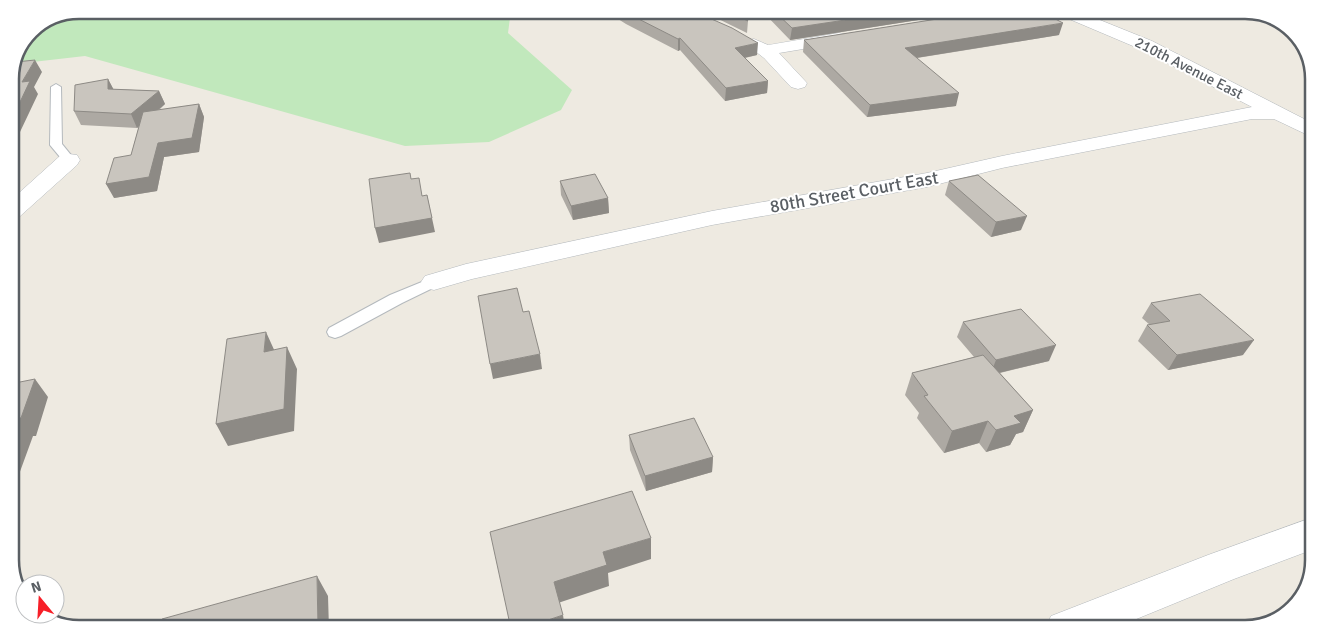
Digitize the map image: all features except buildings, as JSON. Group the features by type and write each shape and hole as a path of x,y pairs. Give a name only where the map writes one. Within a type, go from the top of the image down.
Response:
{"street":[{"name":"210th Avenue East","path":"1082,19 1146,45 1305,128"},
{"path":"739,36 764,51 798,83"},
{"path":"764,51 855,36"},
{"name":"80th Street Court East","path":"434,282 466,272 712,218 927,180 1002,162 1252,113 1276,113"},
{"path":"19,205 69,160"},
{"path":"1088,620 1221,567 1305,536"}],"lane":[{"path":"56,87 56,145 69,160"},
{"path":"335,332 396,299 434,282"}],"green space":[{"path":"510,19 508,33 572,90 561,110 489,142 405,146 85,56 21,63 31,42 39,34 56,23 67,20"}]}
